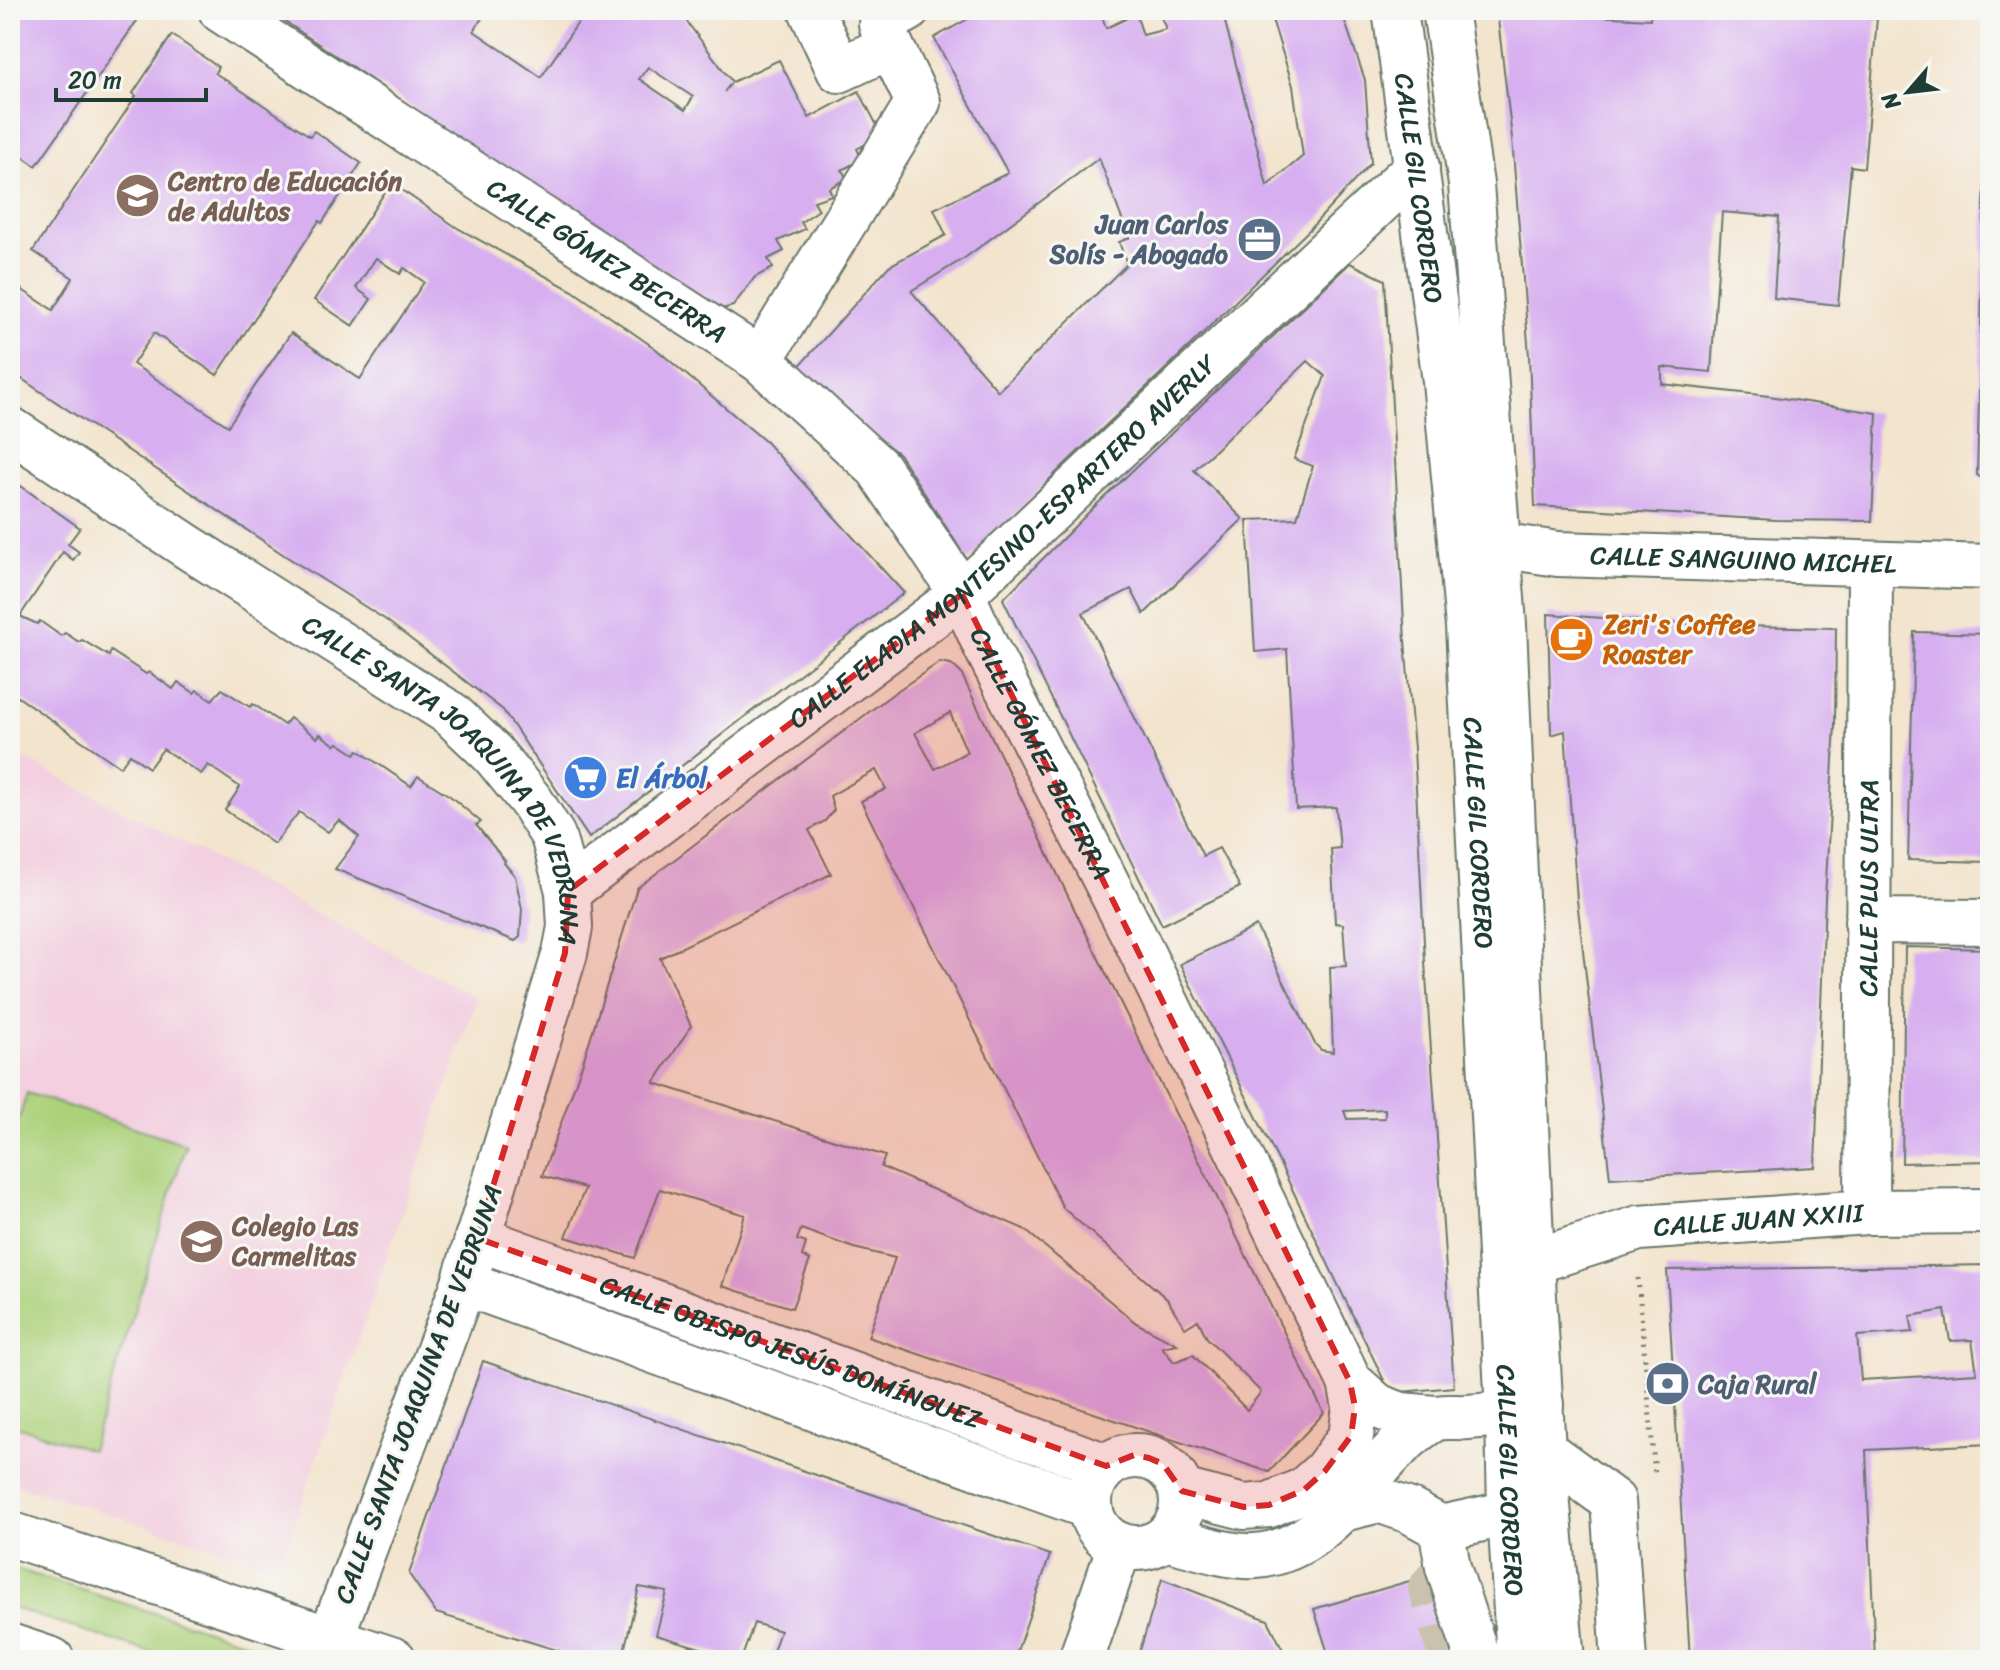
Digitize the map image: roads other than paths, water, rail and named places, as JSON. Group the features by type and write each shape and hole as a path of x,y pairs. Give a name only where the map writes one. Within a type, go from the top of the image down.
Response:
{"street":[{"name":"CALLE GÓMEZ BECERRA","path":"221,10 760,360 878,468 962,594 1134,936 1350,1382 1377,1406 1401,1415 1435,1418"},
{"path":"760,360 918,102 899,28 839,70 811,10"},
{"name":"CALLE GIL CORDERO","path":"1395,10 1445,381 1468,626 1524,1409 1543,1450 1562,1660"},
{"name":"CALLE GIL CORDERO","path":"1445,10 1471,184 1504,625 1532,1262 1524,1409 1510,1513 1519,1660"},
{"name":"CALLE ELADIA MONTESINO-ESPARTERO AVERLY","path":"568,891 962,594 1417,167"},
{"name":"CALLE SANTA JOAQUINA DE VEDRUNA","path":"10,429 185,545 451,714 493,754 531,801 553,836 568,891 570,927 565,953 464,1283 329,1650"},
{"name":"CALLE SANGUINO MICHEL","path":"1498,545 1558,554 1990,567"},
{"name":"CALLE PLUS ULTRA","path":"1867,1212 1870,564"},
{"path":"1867,921 1990,922"},
{"name":"CALLE JUAN XXIII","path":"1532,1262 1639,1228 1867,1212 1990,1211"},
{"name":"CALLE OBISPO JESÚS DOMÍNGUEZ","path":"477,1238 1106,1466"},
{"name":"CALLE OBISPO JESÚS DOMÍNGUEZ","path":"464,1283 1090,1507"},
{"path":"1182,1491 1244,1507 1269,1505 1304,1490 1325,1471 1351,1436 1355,1407 1350,1382"},
{"path":"1165,1538 1217,1551 1255,1556 1286,1549 1313,1534 1343,1509 1401,1443 1435,1418 1524,1409"},
{"path":"1543,1450 1613,1501 1624,1660"},
{"path":"1134,1455 1163,1464 1182,1491 1180,1515 1174,1528 1165,1538 1136,1548 1109,1539 1099,1530 1090,1507 1096,1477 1106,1466 1134,1455"},
{"path":"1343,1509 1379,1500 1410,1511 1441,1528 1510,1513"},
{"path":"1441,1528 1448,1567 1478,1660"},
{"path":"10,1534 329,1650 394,1660"},
{"path":"1081,1660 1120,1545"},
{"path":"10,1646 52,1660"}],"tunnel":[{"path":"1448,1567 1430,1588 1452,1660"}],"place":[{"name":"Centro de Educación de Adultos","path":"137,196"},
{"name":"Juan Carlos Solís - Abogado","path":"1259,239"},
{"name":"Zeri's Coffee Roaster","path":"1572,639"},
{"name":"El Árbol","path":"585,778"},
{"name":"Colegio Las Carmelitas","path":"201,1241"},
{"name":"Caja Rural","path":"1667,1384"}]}
